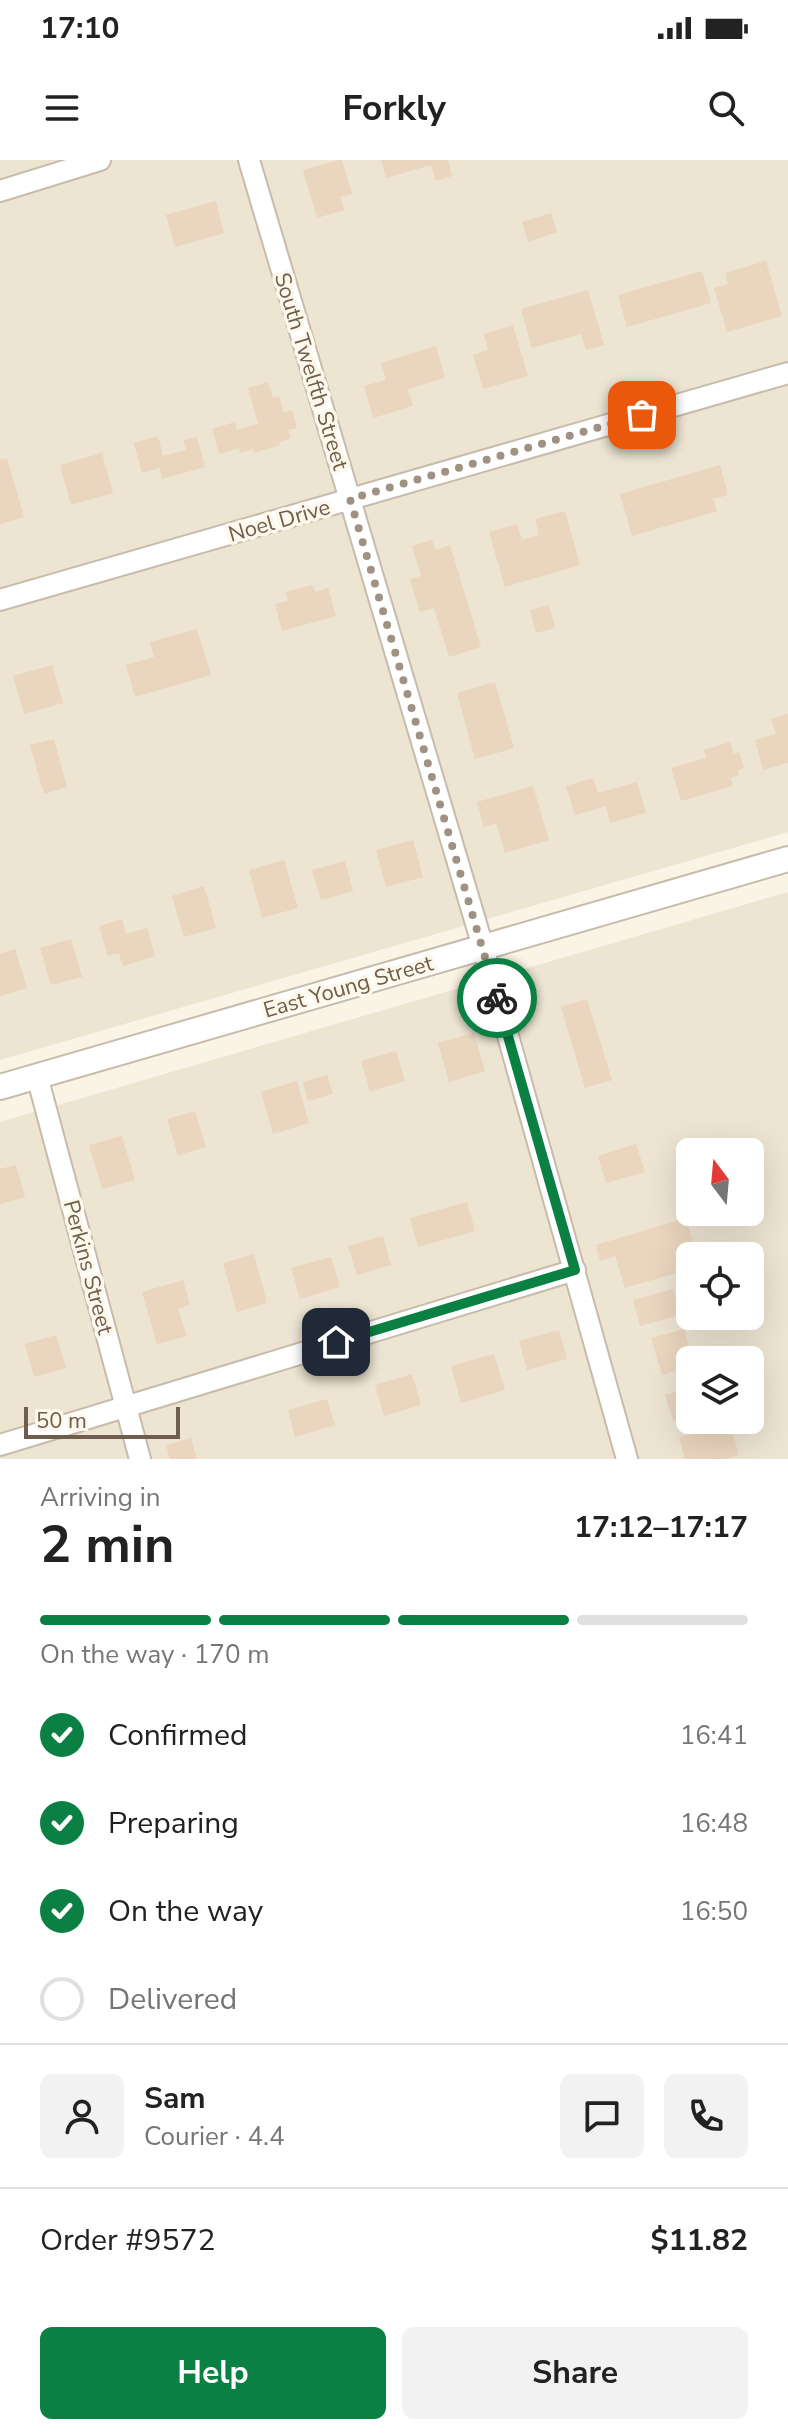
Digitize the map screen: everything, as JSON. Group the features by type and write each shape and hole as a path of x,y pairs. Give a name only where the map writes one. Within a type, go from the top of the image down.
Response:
{"street":[{"path":"0,191 100,160"},
{"name":"South Twelfth Street","path":"249,160 483,947 627,1459"},
{"name":"Noel Drive","path":"0,600 788,373"},
{"name":"East Young Street","path":"0,1087 788,859"},
{"name":"Perkins Street","path":"37,1076 140,1459"},
{"path":"0,1445 575,1270"}],"shaded area":[{"path":"0,160 788,160 788,832 0,1060"},
{"path":"788,892 788,1459 0,1459 0,1122"}],"building":[{"path":"342,160 352,194 340,197 344,210 317,218 303,170"},
{"path":"381,160 448,160 452,176 436,181 431,165 386,178"},
{"path":"216,201 224,233 175,247 166,215"},
{"path":"551,213 557,232 528,242 522,222"},
{"path":"766,261 782,316 727,332 714,288 728,284 725,273"},
{"path":"702,271 711,303 627,327 618,295"},
{"path":"588,290 604,345 586,350 581,334 532,348 521,309"},
{"path":"513,325 528,376 483,389 473,355 488,350 484,334"},
{"path":"436,346 445,378 408,389 413,406 373,418 364,386 386,380 381,363"},
{"path":"268,382 273,398 279,396 284,413 292,410 297,428 288,430 291,438 254,453 253,449 240,453 239,448 219,454 212,429 235,422 237,430 258,424 248,388"},
{"path":"158,436 163,456 186,450 183,440 197,437 205,467 162,479 160,468 142,473 134,443"},
{"path":"102,453 113,493 71,505 60,465"},
{"path":"7,458 24,517 0,524 0,460"},
{"path":"720,465 728,495 713,499 717,511 632,536 620,494"},
{"path":"565,511 580,565 505,587 489,532 517,524 522,540 539,535 535,519"},
{"path":"432,540 435,550 450,545 481,647 449,657 434,608 420,612 410,579 421,576 412,546"},
{"path":"312,585 315,592 328,588 336,616 282,631 275,604 288,601 286,592"},
{"path":"549,605 555,628 536,633 530,610"},
{"path":"197,629 211,675 135,697 126,665 154,657 150,642"},
{"path":"52,665 63,703 24,714 13,676"},
{"path":"495,682 514,748 475,759 457,693"},
{"path":"788,714 788,763 763,770 755,740 776,734 771,719"},
{"path":"54,739 67,787 44,794 30,745"},
{"path":"730,742 734,754 739,752 744,768 738,770 739,775 731,778 733,786 681,801 671,768 706,758 704,750"},
{"path":"593,778 598,793 637,782 646,813 610,823 606,806 575,815 566,786"},
{"path":"533,786 549,840 505,853 496,823 484,827 477,802"},
{"path":"413,840 423,877 386,887 376,850"},
{"path":"284,860 298,908 262,918 249,870"},
{"path":"345,861 353,891 321,900 312,870"},
{"path":"204,886 216,928 184,937 172,896"},
{"path":"122,919 126,934 147,928 155,956 123,966 119,953 108,956 99,926"},
{"path":"71,939 82,977 51,985 40,948"},
{"path":"15,949 27,988 0,996 0,954"},
{"path":"587,999 612,1080 585,1088 561,1007"},
{"path":"474,1033 485,1071 449,1082 438,1043"},
{"path":"396,1051 405,1081 370,1091 361,1061"},
{"path":"327,1075 333,1094 308,1101 303,1082"},
{"path":"297,1081 309,1123 273,1134 261,1092"},
{"path":"195,1111 206,1147 178,1155 167,1119"},
{"path":"122,1136 135,1180 102,1189 89,1145"},
{"path":"636,1144 645,1172 606,1183 598,1156"},
{"path":"16,1165 25,1197 0,1204 0,1169"},
{"path":"467,1202 475,1231 418,1247 410,1218"},
{"path":"676,1221 676,1226 688,1226 693,1242 676,1242 676,1273 625,1288 615,1256 600,1261 596,1245"},
{"path":"383,1236 391,1265 357,1275 348,1246"},
{"path":"254,1254 267,1303 237,1312 223,1263"},
{"path":"331,1257 340,1287 300,1299 291,1268"},
{"path":"183,1280 190,1305 178,1309 187,1336 157,1344 142,1292"},
{"path":"673,1289 676,1316 640,1326 633,1300"},
{"path":"559,1330 567,1359 527,1370 519,1341"},
{"path":"684,1330 689,1346 676,1346 676,1371 662,1375 651,1338"},
{"path":"56,1335 66,1368 34,1377 25,1344"},
{"path":"494,1354 505,1390 461,1403 451,1366"},
{"path":"412,1374 421,1405 384,1416 375,1385"},
{"path":"676,1392 676,1420 673,1421 665,1395"},
{"path":"327,1399 335,1425 295,1437 288,1410"},
{"path":"733,1434 739,1455 725,1459 685,1459 679,1437"},
{"path":"191,1438 197,1459 170,1459 166,1445"}],"way so far":[{"path":"497,998 350,499 642,415"}],"route":[{"path":"336,1342 575,1270 497,998"}]}
